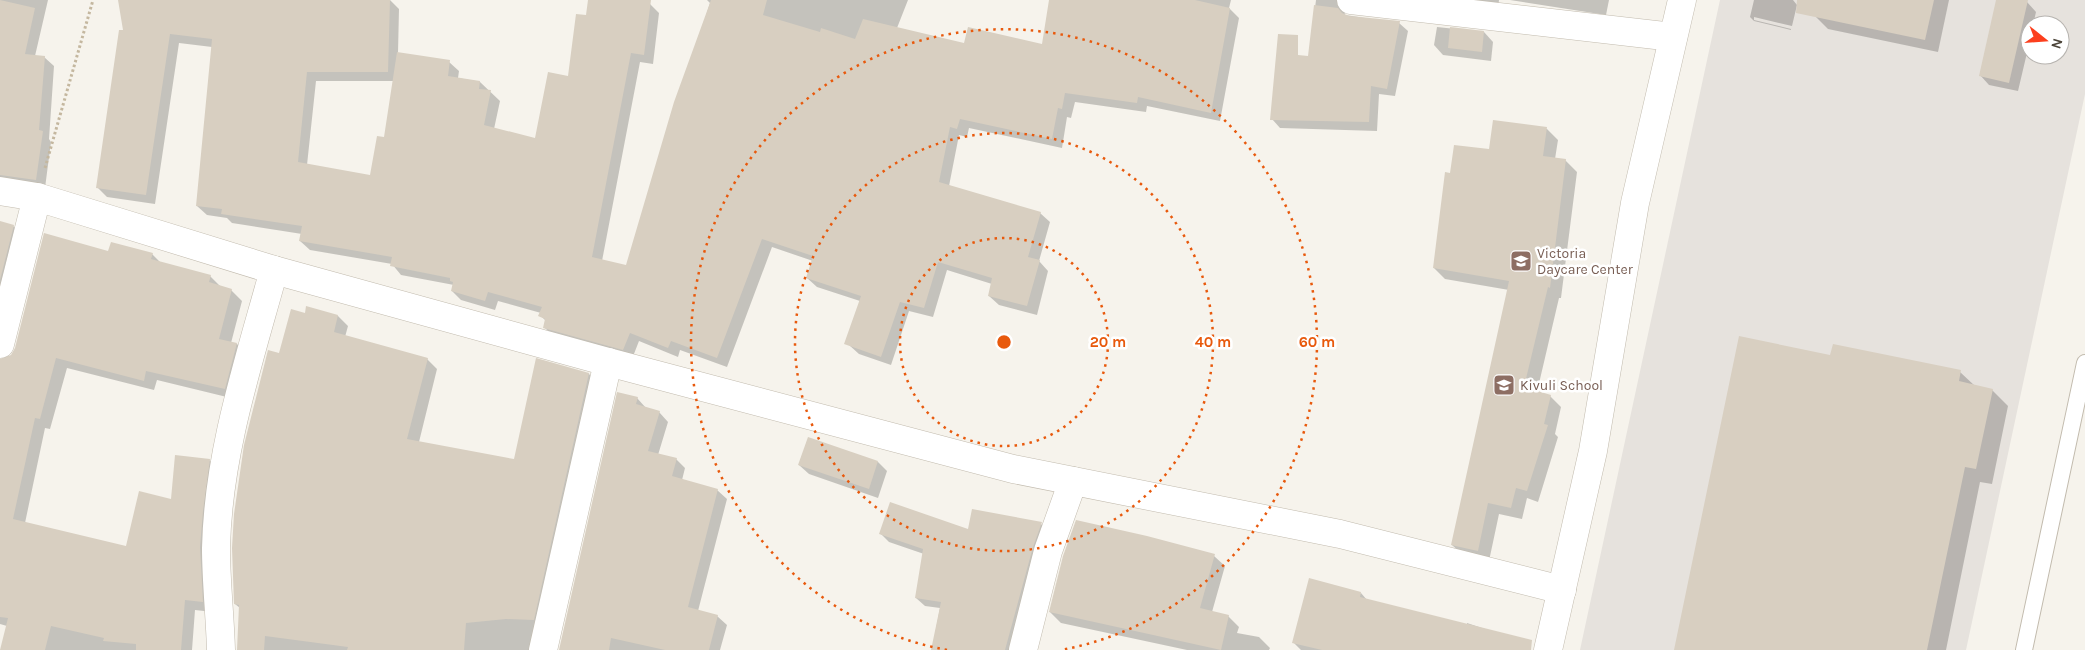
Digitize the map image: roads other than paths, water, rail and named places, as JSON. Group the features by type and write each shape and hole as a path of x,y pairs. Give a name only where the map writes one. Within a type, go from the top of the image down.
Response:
{"street":[{"path":"1351,0 1673,38"},
{"path":"1548,650 1593,451 1635,202 1682,0"},
{"path":"0,191 37,197 274,270 608,362 1013,469 1340,534 1562,590"},
{"path":"0,344 37,197"},
{"path":"221,650 216,548 223,478 237,406 274,270"},
{"path":"543,650 608,362"},
{"path":"1023,650 1048,551 1073,481"}],"lane":[{"path":"2024,650 2085,363"}],"place":[{"name":"Victoria Daycare Center","path":"1521,261"},
{"name":"Kivuli School","path":"1504,385"}]}
